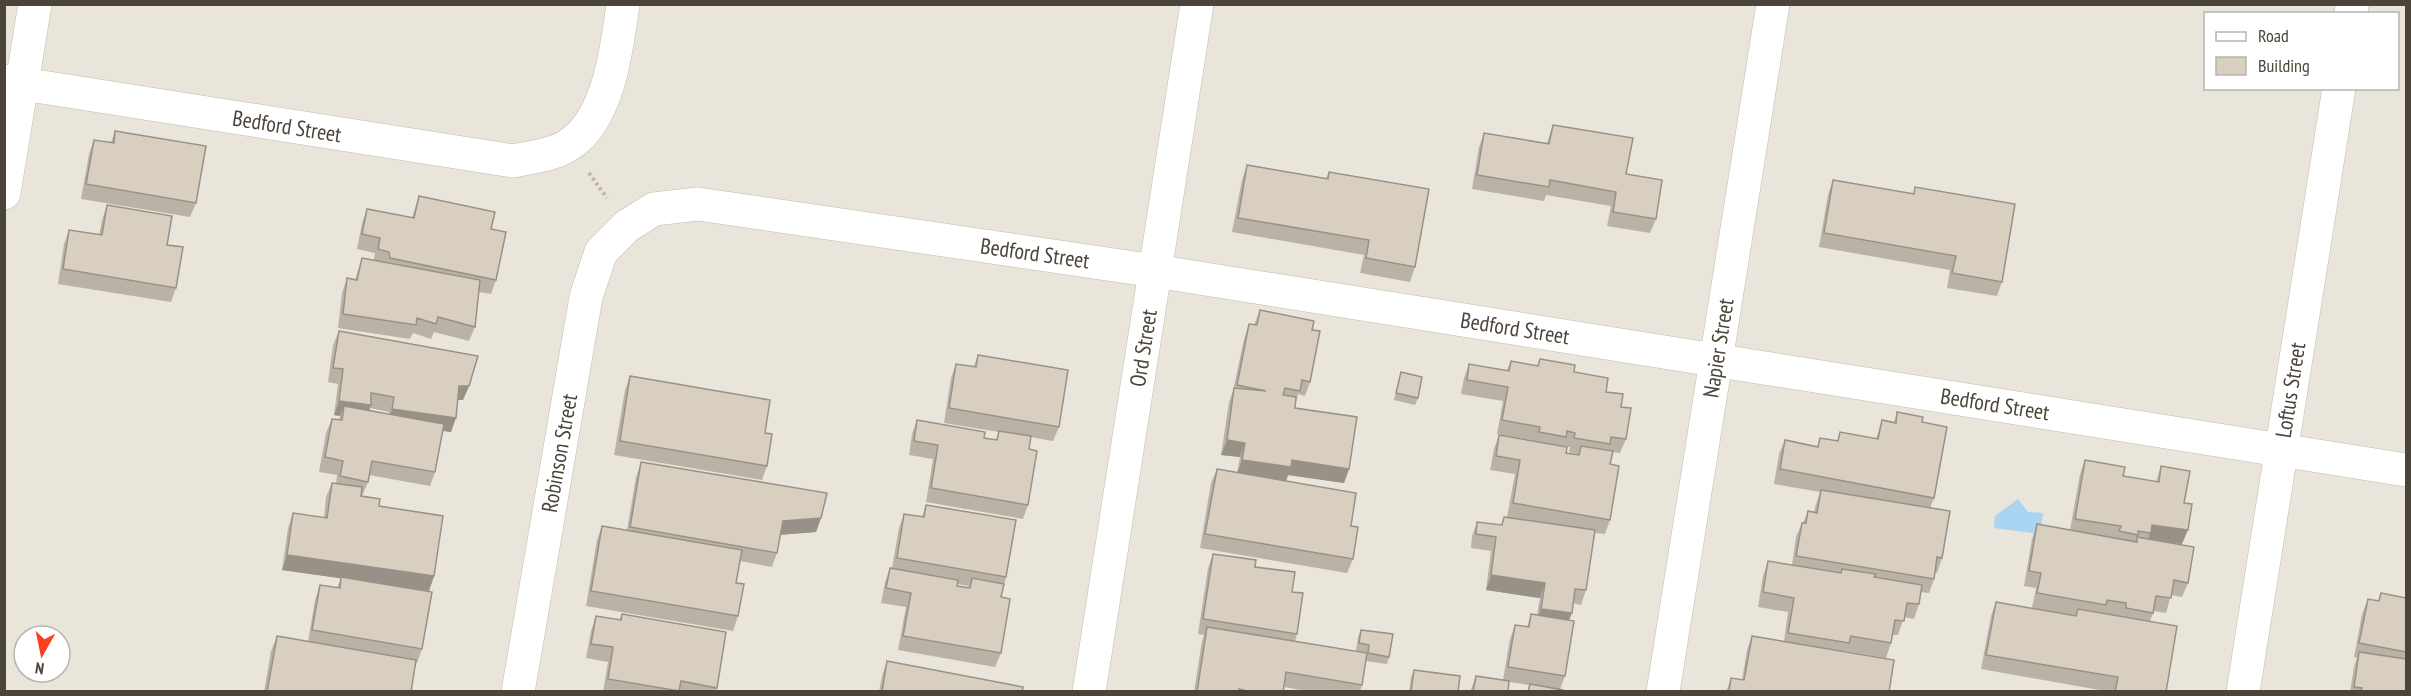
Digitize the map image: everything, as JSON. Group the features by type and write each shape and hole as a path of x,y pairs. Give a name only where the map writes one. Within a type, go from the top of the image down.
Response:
{"street":[{"path":"4,193 13,83 35,4"},
{"path":"569,146 588,129 603,96 615,58 623,4"},
{"name":"Ord Street","path":"1089,692 1197,4"},
{"name":"Napier Street","path":"1663,692 1773,4"},
{"name":"Bedford Street","path":"13,83 513,161 569,146"},
{"name":"Loftus Street","path":"2243,692 2339,90"},
{"name":"Bedford Street","path":"627,226 654,209 698,204 1155,270 2406,470"},
{"name":"Robinson Street","path":"518,692 586,297 601,252 627,226"}],"path":[{"path":"569,146 627,226"}],"shaded area":[{"path":"5,5 2406,5 2406,691 5,691"}],"water":[{"path":"2018,499 2028,512 2043,513 2040,534 1994,528 1995,516"}],"building":[{"path":"1553,125 1633,138 1626,174 1662,180 1656,219 1613,212 1616,192 1550,180 1549,187 1477,175 1484,133 1549,144"},
{"path":"115,131 206,146 196,203 86,184 94,140 114,143"},
{"path":"1247,165 1328,179 1329,172 1429,189 1415,267 1366,258 1369,240 1238,218"},
{"path":"1833,180 1914,194 1915,187 2015,204 2002,282 1952,273 1956,256 1824,233"},
{"path":"419,196 495,212 491,229 506,232 496,280 390,258 389,252 378,249 380,238 362,234 367,209 414,218"},
{"path":"107,205 172,216 167,245 183,247 176,288 63,269 69,230 102,235"},
{"path":"362,258 480,280 475,327 438,317 436,324 417,318 416,325 343,314 347,278 357,280"},
{"path":"1260,310 1314,321 1312,330 1320,331 1310,382 1302,380 1300,391 1285,388 1283,395 1296,397 1295,408 1357,417 1349,469 1292,460 1291,467 1242,460 1245,443 1227,440 1234,388 1266,391 1237,385 1249,324 1257,325"},
{"path":"339,331 478,356 469,386 459,386 456,418 392,409 394,397 371,393 371,405 339,401 343,369 333,368"},
{"path":"978,355 1068,370 1059,427 949,408 956,364 976,367"},
{"path":"1540,359 1575,365 1574,372 1608,378 1606,392 1623,394 1621,407 1631,408 1626,439 1611,437 1610,444 1574,438 1575,433 1567,431 1566,437 1539,432 1540,427 1502,420 1508,387 1467,380 1469,364 1509,371 1511,361 1538,366"},
{"path":"1401,372 1422,377 1418,398 1396,393"},
{"path":"630,376 770,400 765,433 772,434 767,466 620,441"},
{"path":"344,406 444,424 435,472 372,461 368,482 340,476 343,461 325,457 332,419 342,420"},
{"path":"1897,412 1923,417 1922,422 1947,427 1934,498 1780,469 1785,440 1818,447 1820,438 1838,441 1840,432 1878,439 1882,420 1896,423"},
{"path":"917,420 985,432 984,438 997,440 999,431 1031,436 1029,449 1037,451 1028,505 931,488 938,445 914,441"},
{"path":"1499,435 1567,447 1566,453 1579,455 1581,446 1613,451 1610,464 1619,466 1610,520 1513,503 1520,460 1496,456"},
{"path":"2085,460 2125,467 2123,476 2159,482 2161,466 2190,471 2184,503 2192,504 2188,530 2152,525 2151,533 2138,531 2138,535 2119,531 2121,526 2075,519"},
{"path":"641,462 827,493 821,518 783,521 777,553 630,527"},
{"path":"1217,469 1356,493 1351,526 1358,527 1353,559 1205,534"},
{"path":"332,483 362,487 361,496 380,499 379,506 443,516 434,576 287,555 293,513 327,518"},
{"path":"1821,490 1950,511 1942,558 1937,557 1934,579 1796,556 1802,523 1806,523 1808,511 1817,513"},
{"path":"926,505 1016,520 1006,577 897,558 904,514 924,517"},
{"path":"1504,517 1595,530 1586,590 1575,589 1572,613 1541,609 1545,583 1491,575 1496,537 1476,534 1477,522 1502,525"},
{"path":"2037,524 2137,542 2137,537 2194,547 2188,583 2174,580 2171,598 2156,596 2153,613 2126,608 2126,603 2107,600 2106,605 2037,593 2041,573 2029,571"},
{"path":"602,526 742,550 736,583 744,584 738,616 591,591"},
{"path":"1213,554 1256,560 1255,567 1295,572 1292,592 1303,593 1297,634 1203,619"},
{"path":"1768,561 1841,573 1842,569 1876,574 1874,577 1922,585 1919,604 1907,603 1904,621 1895,620 1891,643 1851,636 1849,643 1788,633 1794,598 1763,592"},
{"path":"890,568 958,580 957,586 970,588 972,578 1004,584 1001,597 1010,599 1001,653 903,636 911,593 886,588"},
{"path":"341,577 432,592 422,649 312,630 320,585 340,588"},
{"path":"2381,593 2406,598 2406,652 2359,643 2368,599 2379,601"},
{"path":"1996,602 2076,616 2078,609 2177,626 2166,692 2115,692 2118,677 1986,655"},
{"path":"622,614 726,632 717,688 681,681 679,691 608,679 613,647 591,644 596,616 621,620"},
{"path":"1531,614 1574,621 1565,676 1508,667 1515,625 1529,627"},
{"path":"1207,627 1367,653 1362,685 1286,672 1283,692 1251,692 1239,689 1239,692 1197,692"},
{"path":"1361,630 1393,634 1389,657 1368,653 1369,645 1359,643"},
{"path":"277,636 416,660 411,692 267,692"},
{"path":"1752,636 1894,660 1889,692 1729,692 1731,678 1744,680"},
{"path":"2359,652 2406,659 2406,692 2361,692 2362,688 2354,687"},
{"path":"887,661 1023,687 1022,692 882,692"},
{"path":"1414,670 1460,676 1458,692 1411,692"},
{"path":"1476,676 1509,681 1508,692 1473,692"},
{"path":"1530,684 1563,690 1563,692 1528,692"}]}
